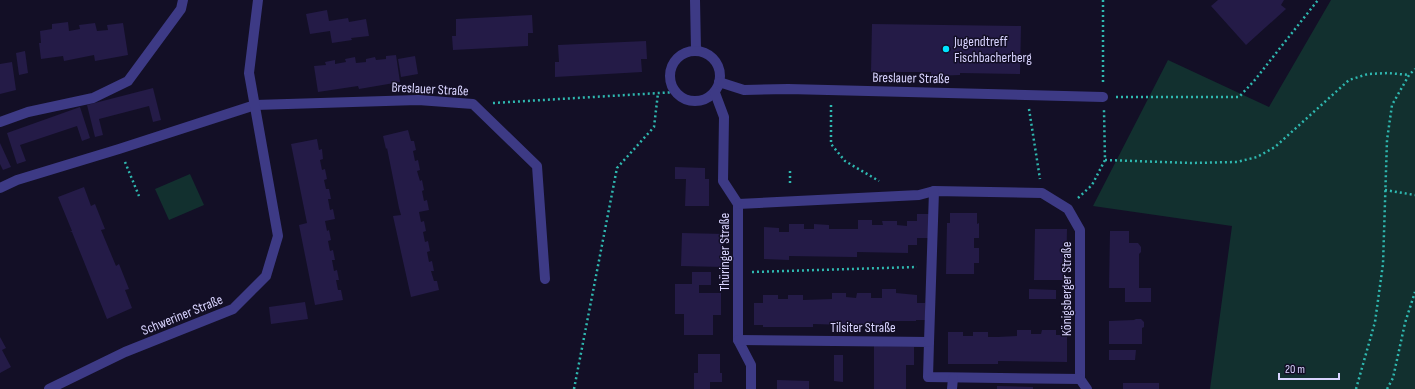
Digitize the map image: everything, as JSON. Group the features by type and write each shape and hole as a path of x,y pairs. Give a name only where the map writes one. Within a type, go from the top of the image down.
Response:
{"street":[{"path":"0,122 28,112 92,98 128,81 181,9 183,0"},
{"name":"Schweriner Straße","path":"49,389 125,352 233,309 266,276 278,236 249,73 258,0"},
{"path":"695,0 696,50"},
{"path":"696,50 711,56 720,69 719,82 719,87 715,94 706,100 696,102 678,96 670,81 673,62 683,53 696,50"},
{"name":"Breslauer Straße","path":"719,82 744,90 830,90 1103,97"},
{"name":"Thüringer Straße","path":"715,94 724,117 723,181 738,204 738,340 751,365 751,389"},
{"name":"Breslauer Straße","path":"255,105 418,100 473,104 537,166 545,279"},
{"path":"0,188 17,180 255,105"},
{"path":"934,192 928,377 1080,379 1087,389"},
{"path":"738,204 934,192 1042,193"},
{"name":"Königsberger Straße","path":"1042,193 1068,209 1080,230 1080,379"},
{"name":"Tilsiter Straße","path":"738,340 929,342"},
{"path":"952,378 952,389"}],"path":[{"path":"1103,97 1239,97 1254,81 1318,0"},
{"path":"1356,389 1375,322 1383,264 1386,140 1392,105 1409,75 1415,69"},
{"path":"1105,160 1191,163 1237,162 1257,157 1275,147 1349,80 1368,74 1409,75"},
{"path":"830,90 831,144 845,161 876,180 883,182"},
{"path":"473,104 676,92"},
{"path":"574,389 617,168 654,127 658,93"},
{"path":"1026,95 1042,193"},
{"path":"119,149 139,196"},
{"path":"1385,190 1415,195"},
{"path":"738,273 932,266"},
{"path":"1387,389 1393,378 1405,323 1415,292"}],"green space":[{"path":"1331,0 1415,0 1415,389 1210,389 1232,226 1093,206 1168,60 1269,107"},
{"path":"190,174 204,205 169,220 155,189"}],"building":[{"path":"1218,0 1284,0 1281,5 1286,9 1246,45 1211,6"},
{"path":"327,10 329,21 348,18 349,22 366,19 369,36 351,38 352,40 332,43 330,31 310,34 306,14"},
{"path":"532,15 533,33 528,33 528,46 453,50 452,36 456,36 456,19"},
{"path":"68,22 69,31 80,29 79,25 95,23 97,31 108,30 107,25 123,23 128,55 95,61 94,55 64,61 63,56 41,59 39,43 41,43 40,31 52,29 52,24"},
{"name":"Jugendtreff Fischbacherberg","path":"872,24 1021,26 1020,74 960,73 960,75 931,76 931,72 871,72"},
{"path":"646,41 647,59 641,59 642,72 555,77 555,62 559,62 558,45"},
{"path":"25,51 28,73 19,75 16,53"},
{"path":"396,55 400,82 359,89 358,86 318,92 314,66 326,65 325,62 335,60 335,64 346,62 345,59 355,57 356,63 366,62 366,59 375,57 376,60 386,59 386,56"},
{"path":"415,56 418,74 401,77 398,59"},
{"path":"12,62 16,90 0,94 0,64"},
{"path":"153,88 161,120 153,122 149,106 99,119 103,135 95,137 87,105"},
{"path":"80,107 90,138 82,141 77,126 20,145 26,161 17,164 7,133"},
{"path":"408,130 411,141 414,141 416,150 413,151 415,161 418,160 420,170 417,171 420,181 422,180 424,201 427,200 429,210 419,212 421,222 424,221 426,231 423,232 425,242 428,241 430,251 427,252 429,262 432,261 434,271 431,271 434,281 437,281 439,290 411,297 393,216 401,215 387,148 386,149 383,136"},
{"path":"317,139 319,150 322,149 323,159 320,160 322,170 325,169 327,179 324,180 326,189 329,189 331,199 328,199 330,210 333,209 335,219 325,221 331,240 328,241 330,251 333,250 335,260 332,260 334,271 337,270 339,280 336,280 338,290 341,290 343,300 315,305 299,225 307,223 291,144"},
{"path":"0,143 11,167 3,170 0,164"},
{"path":"675,167 705,168 705,179 709,179 709,206 685,206 686,179 675,179"},
{"path":"84,187 91,206 95,204 105,229 101,230 116,266 119,264 129,289 125,290 132,308 107,319 72,232 70,232 72,231 58,197"},
{"path":"950,213 977,213 979,238 974,238 974,248 979,248 979,263 974,263 974,274 946,274 947,223 950,223"},
{"path":"917,214 929,214 929,238 917,238 917,245 908,245 908,253 857,252 857,257 789,256 789,260 764,259 764,227 779,228 779,232 789,232 789,224 804,224 804,229 814,229 814,224 829,225 829,229 858,229 858,220 872,220 872,225 883,225 882,221 897,221 897,225 907,226 907,221 917,221"},
{"path":"1035,229 1067,229 1066,280 1034,280"},
{"path":"1110,231 1129,231 1129,243 1138,243 1141,247 1141,252 1139,254 1139,288 1151,288 1151,302 1125,302 1125,288 1109,288"},
{"path":"682,233 724,234 723,267 681,266"},
{"path":"692,272 711,272 711,285 699,285 699,293 721,293 721,315 713,315 713,335 684,335 684,314 675,314 675,284 692,284"},
{"path":"882,289 896,289 896,293 917,295 917,303 925,303 925,320 882,321 882,326 813,324 813,327 763,327 763,325 754,325 754,303 763,303 763,295 778,295 778,299 788,299 788,295 803,295 803,300 832,299 832,293 846,293 846,297 856,298 857,293 871,293 871,298 882,298"},
{"path":"1029,289 1056,290 1056,299 1029,299"},
{"path":"305,302 308,319 271,324 269,307"},
{"path":"1141,319 1144,322 1144,327 1142,328 1142,344 1109,344 1109,321"},
{"path":"1017,330 1031,330 1031,334 1041,334 1042,330 1056,330 1056,335 1067,335 1067,362 998,361 998,364 948,364 948,332 963,332 963,336 973,336 973,332 988,332 988,337 998,337 1017,336"},
{"path":"0,337 6,348 2,350 11,367 0,373"},
{"path":"874,346 914,347 914,365 906,365 906,389 874,389"},
{"path":"1109,350 1136,350 1135,360 1109,360"},
{"path":"698,354 720,354 720,373 722,373 722,382 710,382 710,389 694,389 694,373 698,373"},
{"path":"834,355 843,355 843,382 834,381"},
{"path":"777,380 809,381 809,389 777,389"},
{"path":"1123,383 1159,383 1159,389 1123,389"},
{"path":"997,386 1033,387 1033,389 997,389"}],"place":[{"name":"Jugendtreff Fischbacherberg","path":"946,49"}]}
